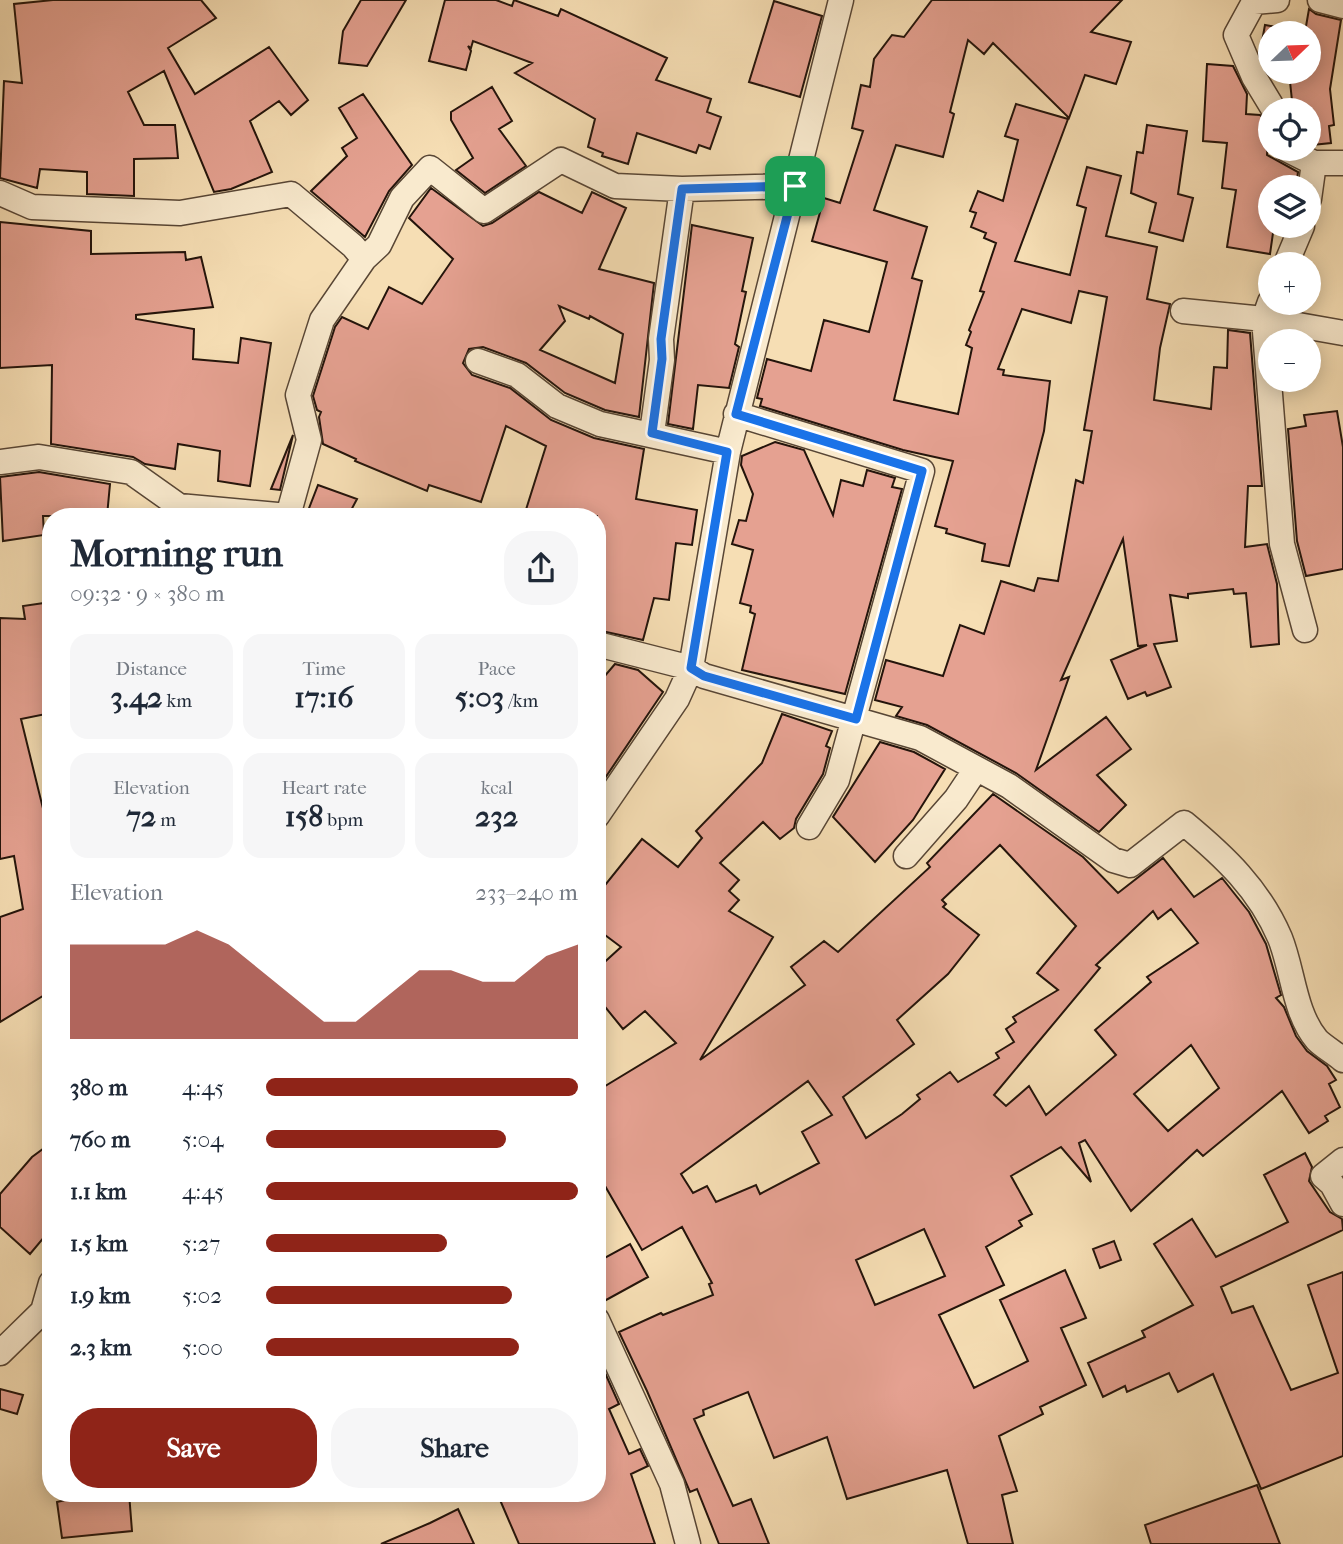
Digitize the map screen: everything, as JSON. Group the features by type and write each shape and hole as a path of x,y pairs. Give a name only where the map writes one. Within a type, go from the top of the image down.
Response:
{"street":[{"path":"606,804 677,699 691,668 727,452 841,0"},
{"path":"1267,98 1236,35 1254,2 1277,0"},
{"path":"1320,0 1343,6"},
{"path":"290,508 309,440 298,395 322,320 364,259 379,245 402,198 430,168 484,211 561,160 615,186 682,189 795,186"},
{"path":"1310,161 1343,163"},
{"path":"1312,175 1314,163"},
{"path":"652,433 660,383 661,339 682,189"},
{"path":"0,193 32,207 180,213 291,194 353,246 364,259"},
{"path":"1183,311 1258,311"},
{"path":"1267,315 1282,544 1305,631"},
{"path":"1281,315 1343,333"},
{"path":"478,361 517,375 557,405 600,424 652,433 727,452"},
{"path":"736,414 922,471 856,719 837,780 809,827"},
{"path":"0,462 39,457 131,472 175,508"},
{"path":"606,646 691,668 704,676 920,738 1009,786 1113,860 1130,865 1184,823 1248,881 1279,938 1302,1011 1317,1040 1343,1060"},
{"path":"906,856 956,799 976,769"},
{"path":"1343,1160 1323,1176 1332,1184 1343,1204"},
{"path":"0,1353 42,1312"},
{"path":"606,1340 672,1484 688,1544"}],"building":[{"path":"53,0 201,0 216,18 168,48 195,94 269,47 308,100 291,115 279,101 250,121 272,172 231,189 214,192 164,71 128,92 144,125 175,125 178,158 134,159 134,196 87,194 87,172 40,169 37,188 0,178 4,81 22,83 14,4"},
{"path":"361,0 406,0 367,66 339,63 343,31"},
{"path":"445,0 496,0 512,6 514,0 558,16 561,9 667,58 656,80 711,99 707,112 721,117 710,149 699,145 696,153 637,133 628,164 602,156 603,153 588,147 595,119 515,73 532,63 473,41 471,48 468,46 471,51 466,70 429,61"},
{"path":"932,0 1122,0 1091,32 1131,42 1116,84 1085,75 1069,118 993,43 984,54 968,40 950,112 954,114 943,157 896,145 874,210 927,227 912,278 922,281 894,400 958,414 972,348 966,345 971,332 969,330 984,292 980,291 996,243 984,238 986,233 971,227 976,213 970,211 978,191 1003,201 1018,140 1005,136 1016,104 1068,119 1015,261 1070,275 1086,208 1077,205 1087,167 1121,176 1106,236 1157,247 1147,299 1170,304 1160,348 1154,400 1211,409 1214,367 1227,368 1228,330 1250,333 1262,486 1248,486 1245,547 1267,544 1277,584 1279,644 1251,647 1246,593 1234,594 1233,589 1188,594 1188,598 1170,595 1177,641 1154,644 1171,687 1147,696 1145,692 1128,699 1111,660 1147,645 1138,646 1123,539 1061,680 1069,677 1036,770 1106,717 1131,749 1097,775 1126,805 1099,832 1016,773 927,725 896,716 902,707 875,700 886,660 943,676 960,625 984,634 1001,581 1034,591 1038,578 1058,581 1076,480 1083,483 1092,431 1084,430 1107,297 1079,291 1071,323 1022,309 998,369 1004,370 1003,375 1050,381 1044,431 1009,566 982,561 985,544 946,533 947,529 935,526 953,461 903,450 760,406 762,399 757,398 767,359 811,371 824,320 869,332 887,262 812,241 824,198 840,203 863,131 852,128 861,85 870,87 874,59 892,35 904,37"},
{"path":"774,1 822,16 800,97 749,82"},
{"path":"1309,9 1316,14 1341,20 1330,89 1334,125 1329,126 1331,143 1321,144 1321,98 1292,98 1290,84 1321,84 1321,21 1307,21"},
{"path":"1207,64 1233,66 1247,94 1246,114 1258,115 1258,161 1278,161 1298,172 1298,175 1258,175 1258,238 1272,238 1270,252 1227,247 1236,190 1222,188 1227,143 1203,141"},
{"path":"492,87 512,121 499,129 526,166 485,193 456,170 473,158 451,120 451,112"},
{"path":"363,94 412,165 389,191 365,237 311,191 347,156 342,148 357,138 339,108"},
{"path":"1147,125 1187,131 1178,194 1193,198 1183,241 1149,232 1156,203 1131,193 1137,152 1143,153"},
{"path":"431,188 483,226 492,223 539,192 582,213 592,192 626,208 599,269 654,283 639,417 605,410 565,393 526,363 483,347 469,349 463,363 472,375 510,388 551,420 594,438 644,449 636,499 697,510 692,545 676,543 669,600 654,598 643,640 606,632 606,508 527,508 546,446 506,426 481,502 429,485 427,491 355,461 356,459 323,444 319,417 321,412 317,410 313,396 335,327 342,317 368,329 389,287 422,304 453,259 409,218","holes":["559,306 589,319 590,316 623,334 615,383 540,350 565,321"]},
{"path":"0,222 91,231 91,254 185,252 186,260 201,257 213,307 136,315 136,319 194,329 193,359 238,363 241,338 271,343 250,486 218,481 220,451 178,444 175,469 145,464 133,457 51,444 52,365 0,368"},
{"path":"692,225 753,238 742,291 746,292 735,344 739,347 729,388 698,385 693,429 668,424"},
{"path":"1337,411 1343,447 1343,569 1306,576 1297,541 1288,429 1306,426 1304,415"},
{"path":"293,435 280,490 271,489"},
{"path":"775,442 804,450 833,515 841,480 863,486 867,470 895,478 892,487 902,489 845,694 742,670 755,614 750,612 751,606 740,603 753,550 732,544 739,520 746,521 753,494 741,465 742,456"},
{"path":"39,472 110,484 108,508 42,508 42,535 3,541 0,477"},
{"path":"318,485 357,499 352,508 309,508"},
{"path":"42,603 42,715 21,719 42,804 42,996 0,1022 0,917 23,909 14,856 0,859 0,618 25,619 23,606"},
{"path":"615,664 638,670 663,692 606,777 606,674"},
{"path":"782,714 832,731 826,746 830,748 823,774 796,819 794,828 780,839 763,822 720,863 739,880 729,891 739,900 729,911 773,937 700,1060 805,985 791,967 824,941 838,952 930,867 927,863 993,794 1083,857 1118,893 1163,858 1194,897 1222,878 1249,912 1266,944 1281,995 1276,998 1284,1007 1296,1036 1307,1051 1327,1066 1336,1080 1329,1084 1340,1107 1325,1116 1328,1121 1309,1133 1282,1091 1203,1156 1197,1150 1131,1211 1085,1140 1079,1143 1091,1182 1061,1147 1011,1176 1032,1214 1019,1221 1022,1226 986,1247 1004,1285 939,1315 974,1388 1028,1361 1000,1300 1065,1270 1086,1318 1061,1328 1086,1385 1040,1407 1043,1414 999,1436 1017,1491 1002,1495 1013,1544 968,1544 947,1470 847,1499 827,1437 774,1458 748,1392 703,1410 704,1415 694,1419 733,1506 751,1499 769,1544 719,1544 697,1489 690,1492 619,1332 661,1313 663,1315 713,1295 709,1284 712,1283 682,1227 642,1250 606,1188 606,1086 676,1043 645,1011 623,1029 606,1008 606,961 621,947 606,936 606,884 642,839 678,867 702,838 696,831 762,763","holes":["1000,845 1076,926 1037,973 1058,990 1013,1017 1016,1022 1006,1029 1014,1042 996,1053 999,1058 958,1082 950,1072 917,1095 920,1099 902,1114 866,1138 843,1097 914,1044 897,1020 948,974 979,935 943,907 946,904 942,900","1171,909 1198,943 1147,977 1151,982 1095,1030 1116,1055 1046,1115 1029,1086 1006,1106 994,1095 1100,968 1096,965 1153,911 1158,919","1191,1045 1219,1088 1168,1131 1134,1094","808,1081 832,1115 802,1132 819,1163 760,1194 756,1185 716,1202 707,1186 693,1193 681,1174","924,1229 945,1276 875,1305 856,1260"]},
{"path":"880,742 914,752 945,769 913,820 875,862 833,817"},
{"path":"42,1150 42,1240 30,1254 0,1227 0,1194 32,1157"},
{"path":"1305,1153 1312,1167 1309,1181 1330,1212 1342,1219 1343,1230 1221,1287 1232,1313 1253,1306 1291,1390 1338,1373 1308,1285 1343,1272 1343,1456 1261,1489 1213,1374 1178,1392 1169,1373 1127,1392 1125,1386 1103,1397 1088,1363 1145,1337 1142,1331 1193,1305 1154,1244 1192,1219 1216,1257 1288,1222 1264,1175"},
{"path":"1114,1241 1121,1260 1100,1268 1093,1249"},
{"path":"630,1244 648,1277 606,1300 606,1257"},
{"path":"606,1375 619,1404 609,1409 629,1454 640,1449 648,1466 631,1474 655,1544 519,1544 501,1502 606,1502"},
{"path":"0,1389 23,1395 17,1414 0,1409"},
{"path":"1257,1485 1280,1544 1151,1544 1145,1525"},
{"path":"57,1502 130,1502 132,1531 62,1538"},
{"path":"458,1509 474,1544 381,1544 430,1523"}],"route":[{"path":"795,186 736,414 922,471 882,613 856,719 704,676 691,668 727,452 652,433 662,359 661,339 682,189 795,186"}]}
